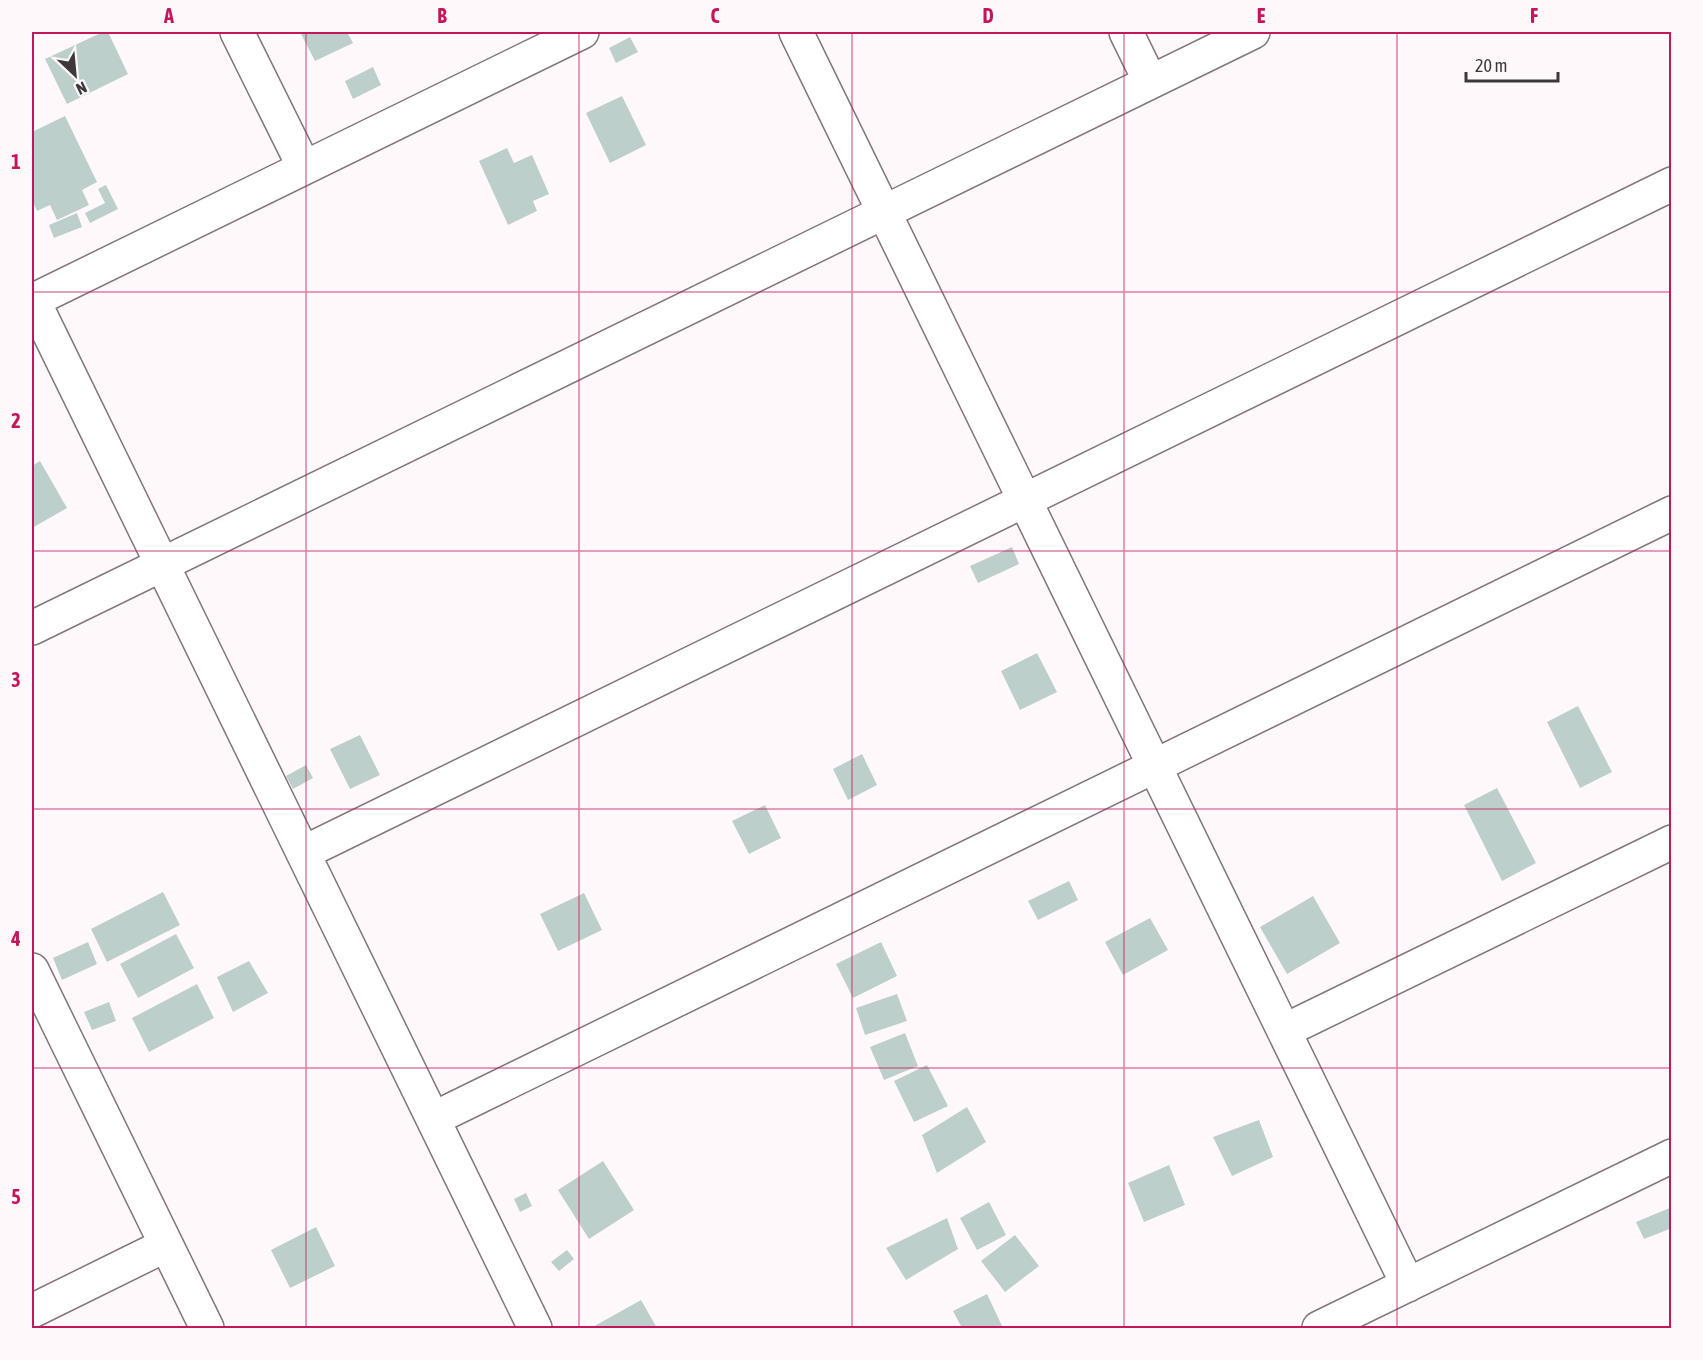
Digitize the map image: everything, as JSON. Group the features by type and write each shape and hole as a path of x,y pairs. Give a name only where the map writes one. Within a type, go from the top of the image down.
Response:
{"street":[{"path":"237,32 304,167"},
{"path":"535,1329 32,300 582,32"},
{"path":"796,32 1408,1285"},
{"path":"1126,32 1150,81"},
{"path":"32,628 1252,32"},
{"path":"303,853 1671,184"},
{"path":"433,1119 1671,513"},
{"path":"1284,1031 1671,842"},
{"path":"32,970 207,1329"},
{"path":"1319,1329 1671,1156"},
{"path":"32,1311 166,1245"}],"building":[{"path":"103,32 108,32 128,74 67,104 45,59"},
{"path":"300,32 347,32 353,43 315,61"},
{"path":"630,37 638,52 616,63 609,48"},
{"path":"373,67 381,85 353,99 345,81"},
{"path":"622,96 646,145 610,163 586,113"},
{"path":"65,116 97,182 82,190 89,205 57,220 50,205 37,211 32,200 32,132"},
{"path":"507,148 514,163 532,155 549,194 533,201 537,211 508,225 479,161"},
{"path":"106,185 118,209 90,223 85,213 105,203 98,189"},
{"path":"77,213 82,227 54,238 49,225"},
{"path":"40,461 67,508 32,528 32,466"},
{"path":"1012,547 1019,564 978,583 970,566"},
{"path":"1037,653 1057,692 1020,710 1001,671"},
{"path":"1578,706 1612,772 1580,788 1547,722"},
{"path":"360,735 380,775 350,789 330,749"},
{"path":"862,754 877,785 848,800 833,769"},
{"path":"306,765 313,778 293,789 286,776"},
{"path":"1497,788 1536,863 1502,881 1464,805"},
{"path":"765,805 781,838 749,854 732,821"},
{"path":"1069,881 1078,900 1038,920 1028,901"},
{"path":"163,892 180,925 107,962 91,929"},
{"path":"584,893 602,930 558,951 540,914"},
{"path":"1313,896 1340,943 1287,974 1260,927"},
{"path":"1150,918 1168,950 1123,975 1105,942"},
{"path":"176,934 194,968 138,998 120,964"},
{"path":"88,942 97,964 62,980 53,958"},
{"path":"881,942 897,976 853,998 836,964"},
{"path":"249,961 268,993 233,1012 217,977"},
{"path":"197,984 214,1018 149,1052 132,1018"},
{"path":"897,994 907,1021 865,1035 856,1008"},
{"path":"109,1002 116,1021 92,1030 84,1012"},
{"path":"905,1033 918,1066 884,1080 870,1047"},
{"path":"927,1065 948,1106 914,1122 894,1081"},
{"path":"967,1107 986,1142 937,1173 922,1135"},
{"path":"1259,1120 1273,1157 1232,1176 1213,1137"},
{"path":"603,1161 634,1210 589,1239 558,1190"},
{"path":"1169,1165 1185,1205 1144,1222 1128,1183"},
{"path":"526,1193 532,1206 520,1212 514,1199"},
{"path":"989,1202 1006,1235 977,1250 960,1218"},
{"path":"1672,1207 1672,1228 1644,1239 1636,1222"},
{"path":"947,1218 958,1249 906,1280 886,1248"},
{"path":"316,1227 335,1266 290,1288 271,1250"},
{"path":"1015,1235 1039,1266 1005,1292 981,1261"},
{"path":"567,1250 574,1259 559,1271 551,1262"},
{"path":"987,1294 1003,1328 962,1328 953,1311"},
{"path":"641,1300 657,1328 591,1328"}]}
